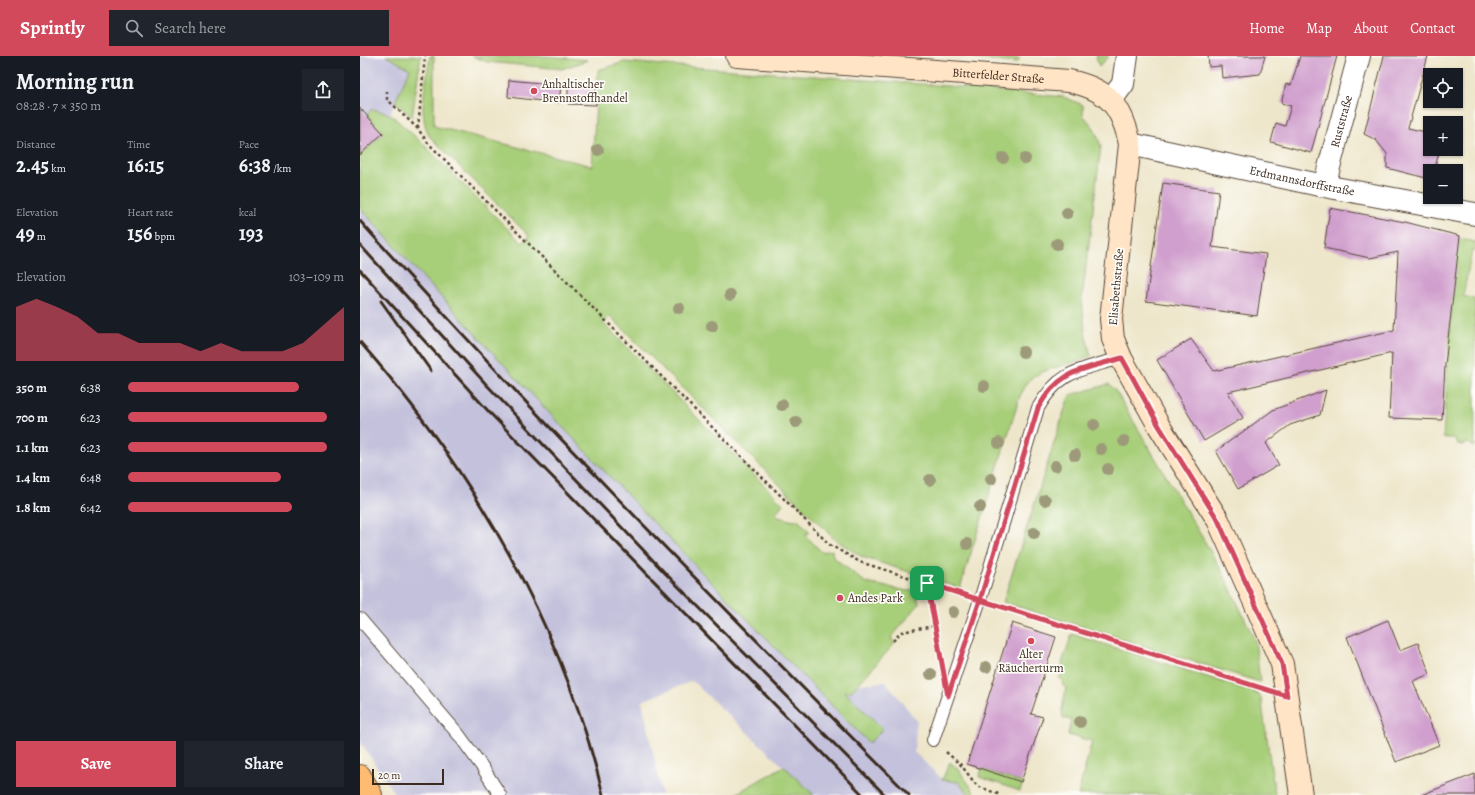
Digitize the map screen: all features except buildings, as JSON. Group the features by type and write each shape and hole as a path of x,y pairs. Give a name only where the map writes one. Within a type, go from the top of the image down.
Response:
{"main road":[{"path":"360,776 371,795"}],"street":[{"name":"Bitterfelder Straße","path":"737,56 1069,81 1098,91 1111,100 1126,125 1130,144"},
{"path":"1111,100 1123,84 1127,56"},
{"name":"Ruststraße","path":"1324,186 1359,56"},
{"name":"Erdmannsdorffstraße","path":"1130,144 1324,186 1475,214"},
{"name":"Elisabethstraße","path":"1130,144 1111,319 1113,339 1159,426 1218,520 1282,664 1301,795"}],"lane":[{"path":"932,740 980,600 1038,408 1047,392 1071,373 1122,358"},
{"path":"360,619 459,735 500,795"}],"path":[{"path":"418,129 425,56"},
{"path":"387,91 387,99 418,129 428,143 830,545 860,562 1287,696"},
{"path":"927,583 948,696"},
{"path":"893,641 901,632 934,626"},
{"path":"932,740 961,765 977,786 1001,795"}],"shaded area":[{"path":"360,56 386,56 410,69 390,114 419,140 850,692 858,684 886,682 917,721 914,752 942,779 958,782 970,795 814,795 692,681 642,701 662,795 395,795 360,741"}],"green space":[{"path":"386,56 421,56 412,117 395,102 410,69"},
{"path":"430,56 434,56 434,126 592,166 598,70 624,62 948,86 1064,97 1083,105 1083,115 1094,128 1101,146 1082,299 1085,332 1091,356 1043,372 1027,383 1020,396 960,588 862,557 834,539 610,316 603,323 783,504 776,513 778,517 794,521 797,519 809,532 805,535 822,552 832,550 833,557 866,583 908,591 916,589 919,604 891,638 895,643 852,691 845,692 883,729 869,743 612,478 485,344 360,208 360,155 383,133 367,115 372,109 390,114 419,140 522,243 529,236 430,137 426,128 423,108"},
{"path":"472,56 547,56 588,60 562,69 487,62"},
{"path":"992,56 1020,59 1016,63 976,59 975,57"},
{"path":"1096,56 1109,56 1099,67"},
{"path":"1456,238 1475,242 1475,252 1472,251 1463,296 1475,299 1475,447 1468,443 1462,445 1458,444 1454,438 1443,438"},
{"path":"1109,384 1115,390 1221,569 1255,640 1260,682 1003,602 1068,399 1071,395"},
{"path":"1072,634 1254,692 1261,697 1275,795 1078,795 1092,741 1068,735 1071,720 1063,718 1062,710 1066,687 1063,686 1062,679 1059,678 1064,671 1062,663"},
{"path":"950,762 959,770 976,795 970,795 958,782 942,780"},
{"path":"784,766 814,795 734,795"},
{"path":"982,769 1023,783 1020,791 979,777"}],"railway":[{"path":"360,221 426,295 562,440 700,583 909,795"},
{"path":"360,245 485,383 665,573 885,795"},
{"path":"360,270 490,413 863,795"},
{"path":"381,301 431,371"},
{"path":"360,342 401,392 440,444 476,498 509,554 538,612 564,671 586,733 603,795"}],"place":[{"name":"Anhaltischer Brennstoffhandel","path":"534,91"},
{"name":"Andes Park","path":"840,598"},
{"name":"Alter Räucherturm","path":"1031,641"}],"route":[{"path":"927,583 948,696 980,600 1287,696 1282,664 1218,520 1159,426 1122,358 1071,373 1047,392 1038,408 980,600 927,583"}]}
